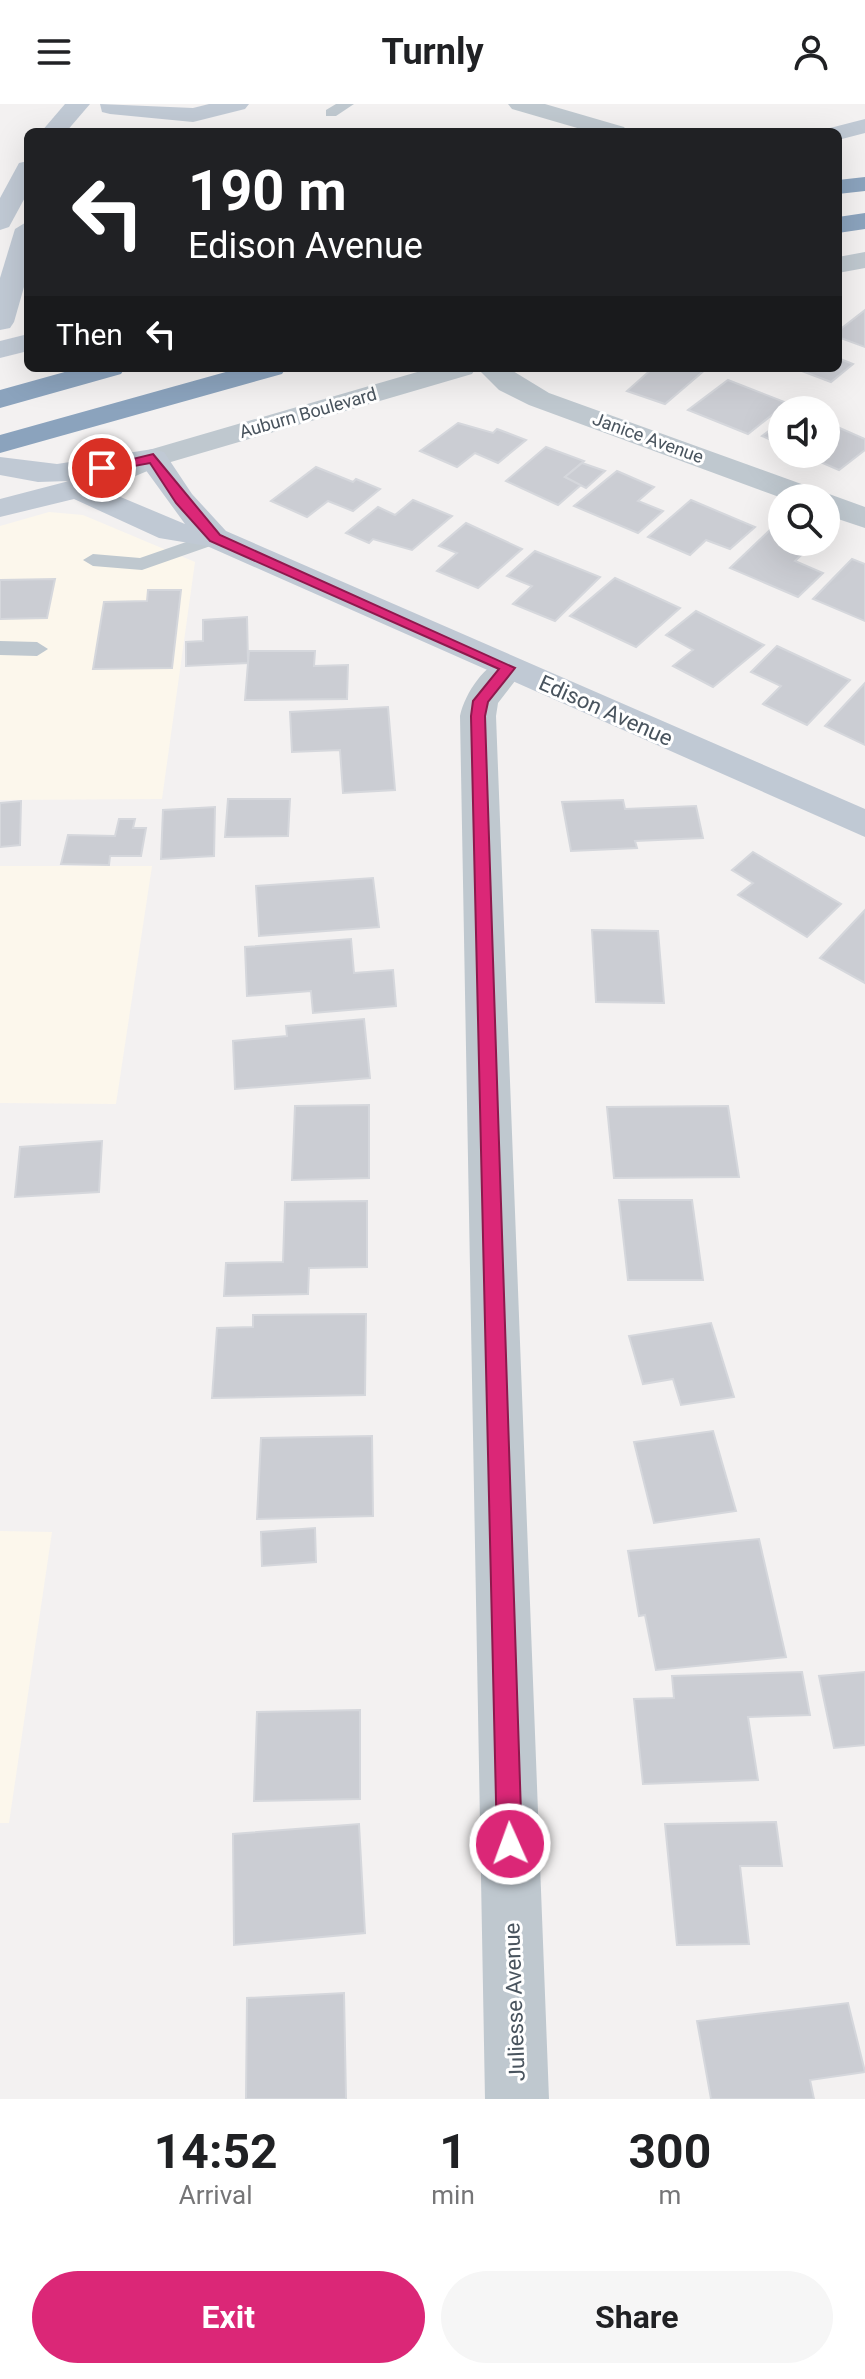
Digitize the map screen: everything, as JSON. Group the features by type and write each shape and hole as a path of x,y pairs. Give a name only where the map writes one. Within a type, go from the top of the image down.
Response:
{"highway":[{"path":"842,187 865,184"},
{"path":"842,224 865,221"},
{"path":"0,399 97,372"},
{"path":"0,444 258,372"}],"street":[{"path":"56,128 77,104"},
{"path":"92,127 111,106 193,115 237,104"},
{"path":"520,104 602,128"},
{"path":"842,132 865,126"},
{"path":"0,222 6,192 24,172"},
{"path":"0,322 19,299 24,260"},
{"path":"842,264 865,260"},
{"path":"0,350 24,343"},
{"name":"Auburn Boulevard","path":"0,508 77,489 153,458 448,372"},
{"name":"Janice Avenue","path":"496,372 519,390 539,399 773,484"},
{"name":"Auburn Boulevard","path":"0,466 55,473 153,458"},
{"name":"Edison Avenue","path":"153,458 181,500 215,538"},
{"name":"Edison Avenue","path":"77,489 170,531 215,538 865,824"},
{"path":"840,509 865,518"},
{"name":"Juliesse Avenue","path":"508,668 481,701 478,716 517,2099"}],"lane":[{"path":"331,113 347,104"},
{"path":"93,560 142,564 215,538"},
{"path":"0,648 37,649"}],"shaded area":[{"path":"49,512 83,515 195,562 162,799 0,800 0,526"},
{"path":"0,866 152,866 116,1104 0,1103"},
{"path":"0,1531 52,1532 9,1823 0,1823"}],"building":[{"path":"865,310 865,347 842,338 842,328"},
{"path":"842,360 853,364 831,382 805,372 842,372"},
{"path":"648,372 702,372 665,404 627,391"},
{"path":"728,380 769,396 768,418 748,434 688,410"},
{"path":"458,423 493,433 497,429 526,440 498,463 475,453 457,467 420,451"},
{"path":"840,428 865,439 865,450 839,470 834,468 840,468"},
{"path":"546,447 584,461 565,477 582,484 558,505 506,481"},
{"path":"582,463 605,471 586,488 565,477"},
{"path":"316,467 380,489 353,511 328,501 307,517 271,501"},
{"path":"617,471 654,487 638,501 663,511 638,533 574,506"},
{"path":"413,500 452,516 412,550 373,539 369,543 346,533 378,507 395,515"},
{"path":"691,500 755,527 730,549 706,540 690,555 648,537"},
{"path":"466,523 522,549 478,588 437,571 457,553 439,546"},
{"path":"768,532 768,556 800,556 795,561 823,573 798,597 730,568"},
{"path":"535,551 600,577 555,621 513,604 532,586 507,576"},
{"path":"852,559 865,564 865,621 813,599"},
{"path":"615,578 680,608 636,647 570,616"},
{"path":"55,579 47,618 0,619 0,580"},
{"path":"148,590 181,590 172,668 93,669 104,602 147,601"},
{"path":"696,611 764,645 713,687 673,666 693,650 666,635"},
{"path":"247,617 248,663 186,666 186,642 203,641 203,620"},
{"path":"777,646 850,680 807,725 763,704 781,686 751,672"},
{"path":"249,651 315,651 314,666 348,665 347,699 245,700"},
{"path":"865,683 865,745 825,726"},
{"path":"388,707 395,790 343,793 340,750 292,752 290,712"},
{"path":"228,799 290,799 288,836 225,837"},
{"path":"623,800 625,809 696,806 703,838 635,841 637,848 571,851 562,802"},
{"path":"21,801 20,845 0,847 0,803"},
{"path":"215,807 214,856 161,859 163,810"},
{"path":"119,819 135,819 133,828 146,828 141,856 110,856 109,865 61,864 68,835 115,836"},
{"path":"753,852 841,904 807,937 738,895 753,883 732,870"},
{"path":"373,878 379,927 259,936 256,886"},
{"path":"865,910 865,983 820,958"},
{"path":"592,930 658,931 664,1003 596,1002"},
{"path":"351,939 354,973 393,970 396,1006 313,1013 311,991 247,996 245,947"},
{"path":"364,1019 370,1078 235,1089 233,1041 287,1036 286,1026"},
{"path":"369,1105 369,1178 292,1180 295,1106"},
{"path":"728,1106 739,1177 614,1178 607,1107"},
{"path":"102,1141 99,1192 15,1197 20,1147"},
{"path":"619,1200 692,1200 703,1280 628,1280"},
{"path":"367,1201 367,1267 309,1268 308,1294 224,1296 226,1263 283,1262 285,1202"},
{"path":"366,1314 365,1395 212,1398 217,1328 253,1327 253,1315"},
{"path":"711,1323 734,1397 681,1405 673,1379 643,1384 629,1336"},
{"path":"713,1431 736,1511 654,1523 634,1442"},
{"path":"372,1436 373,1516 257,1519 261,1438"},
{"path":"315,1528 316,1562 262,1566 261,1532"},
{"path":"759,1539 786,1657 656,1670 645,1615 639,1616 628,1551"},
{"path":"802,1672 810,1715 748,1717 758,1780 643,1784 634,1699 674,1698 672,1676"},
{"path":"865,1672 865,1745 834,1748 819,1676"},
{"path":"360,1710 360,1799 254,1801 257,1712"},
{"path":"776,1822 782,1866 740,1866 749,1944 677,1945 665,1824"},
{"path":"359,1824 365,1933 234,1945 233,1834"},
{"path":"344,1993 346,2099 246,2099 247,1998"},
{"path":"848,2003 865,2072 810,2080 814,2099 711,2099 697,2021"}],"route":[{"path":"102,468 153,458 181,500 215,538 508,668 481,701 478,716 510,1844"}]}
